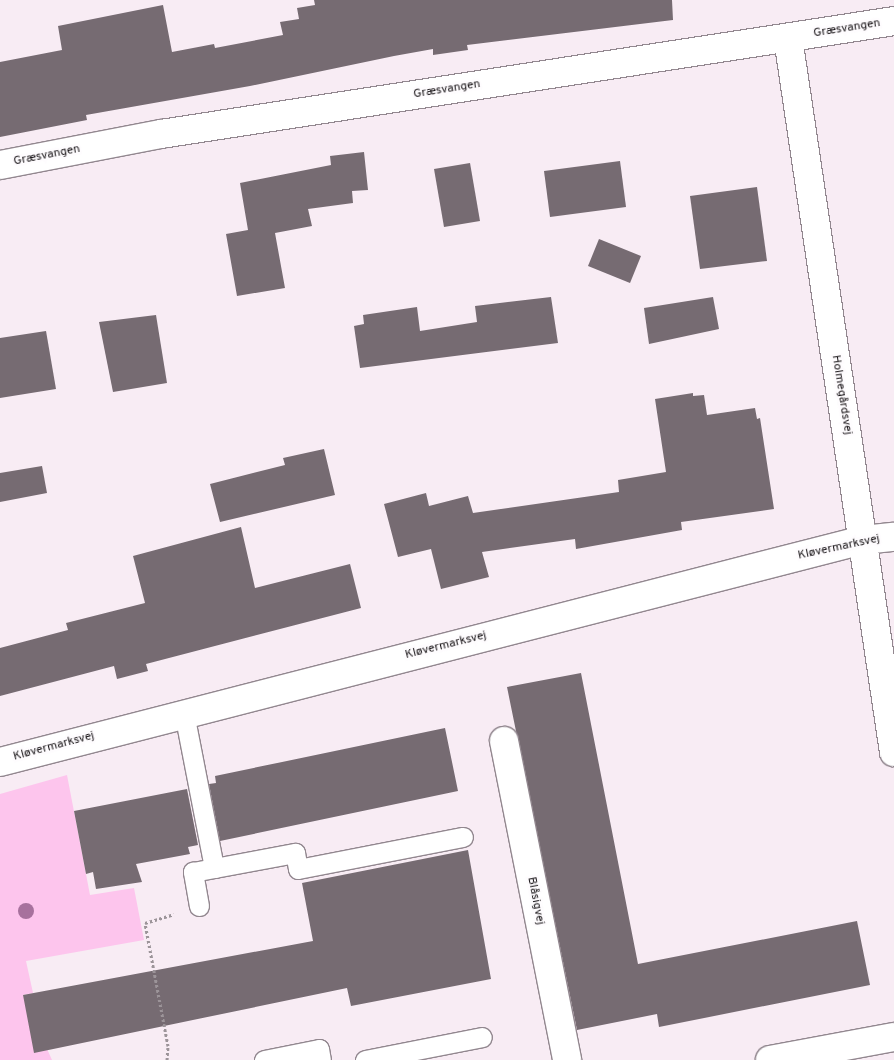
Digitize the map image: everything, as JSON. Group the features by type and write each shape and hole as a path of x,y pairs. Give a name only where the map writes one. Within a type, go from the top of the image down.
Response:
{"street":[{"name":"Græsvangen","path":"0,165 161,134 894,21"},
{"name":"Holmegårdsvej","path":"788,38 894,752"},
{"name":"Kløvermarksvej","path":"0,762 184,713 863,540 894,537"},
{"name":"Blåsigvej","path":"504,741 566,1060"},
{"path":"770,1060 894,1037"}],"lane":[{"path":"184,713 214,868"},
{"path":"199,906 193,872 295,853 298,869 463,837"},
{"path":"365,1060 482,1036"},
{"path":"264,1060 319,1049 321,1060"}],"path":[{"path":"166,1060 168,1046 145,923 199,906"}],"shaded area":[{"path":"67,775 90,895 134,888 144,940 26,961 33,993 23,995 52,1060 0,1060 0,794"}],"building":[{"path":"314,0 672,0 673,20 467,45 468,50 433,55 433,49 250,86 86,115 87,120 0,137 0,62 62,50 58,26 163,5 172,52 214,44 215,48 283,35 280,22 299,19 297,8 315,5"},
{"path":"364,152 368,190 352,191 353,203 308,209 312,226 275,233 285,288 237,296 226,234 248,230 240,183 331,165 330,156"},
{"path":"620,161 626,207 550,217 544,171"},
{"path":"470,163 480,221 444,227 434,169"},
{"path":"757,187 767,261 700,269 690,196"},
{"path":"599,239 641,256 630,283 588,266"},
{"path":"551,297 558,343 360,368 354,326 364,324 363,315 417,307 420,331 477,322 475,306"},
{"path":"713,297 719,329 649,344 644,308"},
{"path":"156,315 167,383 113,392 99,322"},
{"path":"46,331 56,389 0,398 0,338"},
{"path":"693,393 693,396 704,395 707,415 755,408 757,419 760,418 774,509 681,522 682,530 576,549 575,539 482,552 489,577 441,589 431,549 398,557 384,504 426,493 429,506 468,496 473,513 619,492 618,480 666,472 655,399"},
{"path":"324,449 335,495 220,522 210,484 285,465 283,458"},
{"path":"42,466 47,493 0,502 0,473"},
{"path":"241,527 255,588 350,564 361,608 146,664 148,671 117,679 114,666 0,696 0,648 68,630 66,623 145,603 133,556"},
{"path":"581,673 638,964 857,921 870,985 659,1027 657,1014 577,1030 507,687"},
{"path":"445,728 458,791 220,841 209,784 216,783 215,776"},
{"path":"187,789 198,845 188,847 190,854 136,864 142,882 96,889 93,872 86,874 74,811"},
{"path":"468,850 491,979 351,1006 347,988 34,1053 23,995 313,941 302,883"}]}
